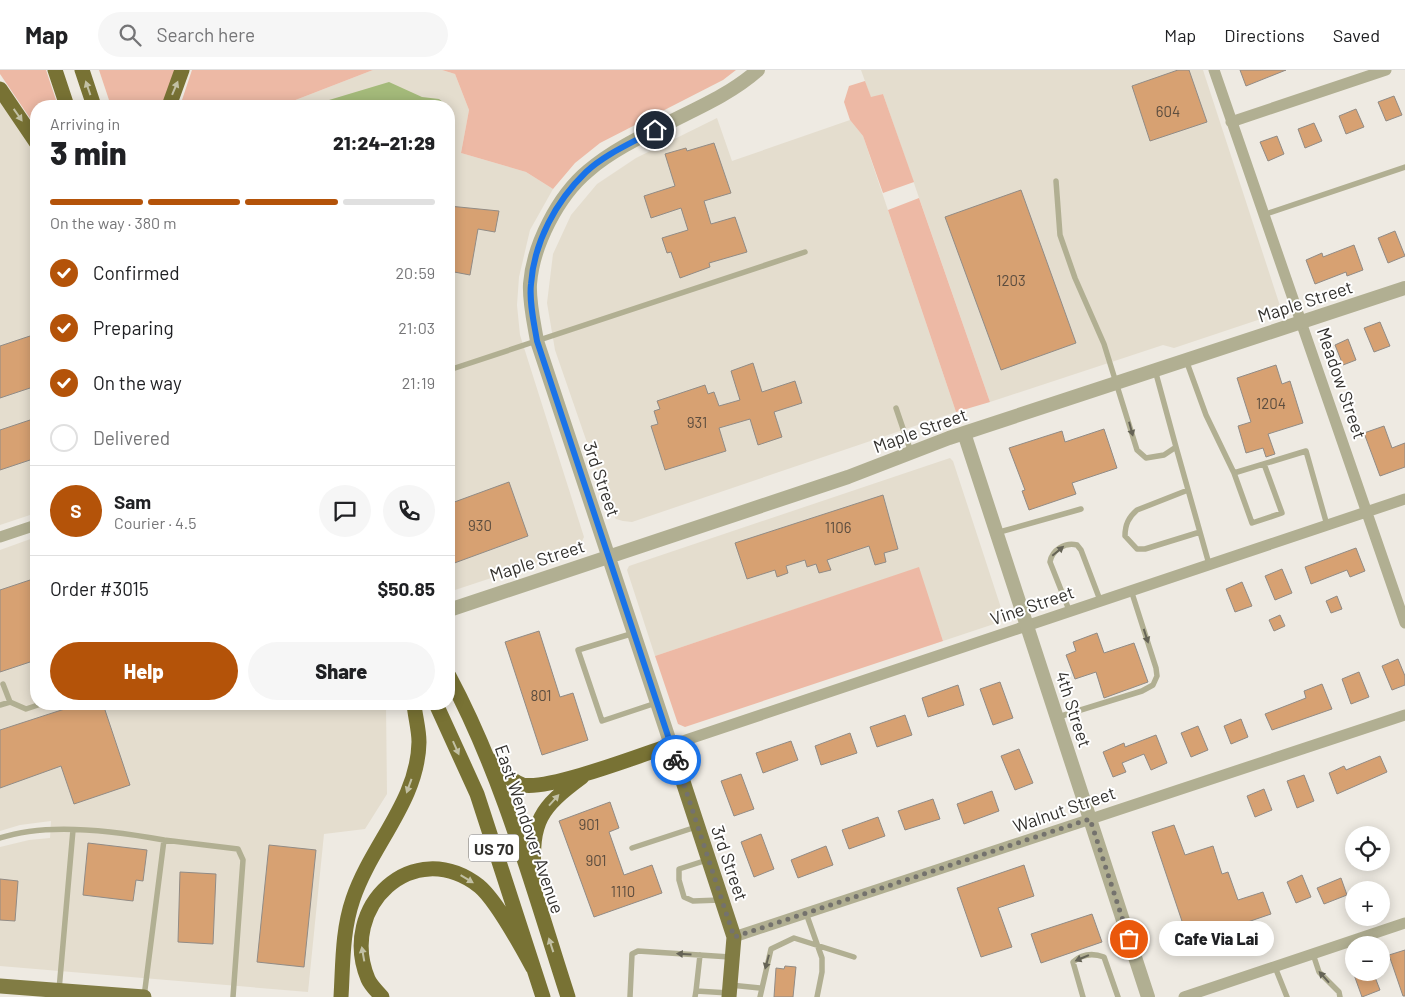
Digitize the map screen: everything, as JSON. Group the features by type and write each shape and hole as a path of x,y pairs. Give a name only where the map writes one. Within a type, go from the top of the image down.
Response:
{"highway":[{"path":"55,70 65,100"},
{"path":"82,70 92,100"},
{"path":"171,100 182,70"},
{"path":"0,89 30,133"},
{"name":"East Wendover Avenue","path":"455,689 487,757 568,997"},
{"path":"340,997 345,928 353,897 403,803 414,773 418,742 415,710"},
{"name":"US 70","path":"439,710 477,794 543,997"},
{"path":"487,757 504,774 522,785 537,785 587,773 671,745"},
{"path":"535,895 532,847 538,819 555,797 587,773"},
{"path":"382,997 368,980 361,948 363,922 375,898 390,884 412,871 438,869 459,874 480,887 506,920 533,968"}],"main road":[{"name":"3rd Street","path":"671,745 734,937 729,992"},
{"path":"0,986 143,997"}],"street":[{"name":"3rd Street","path":"671,745 537,341 530,284 539,246 550,219 564,196 587,171 614,152 713,101 758,70"},
{"name":"Meadow Street","path":"1214,70 1405,623"},
{"path":"1231,122 1386,70"},
{"name":"Maple Street","path":"455,608 839,480 964,433 1405,288"},
{"name":"4th Street","path":"964,433 1148,997"},
{"name":"Vine Street","path":"671,745 1069,610 1405,499"},
{"path":"0,537 30,527"},
{"name":"Walnut Street","path":"734,937 1405,715"},
{"path":"1184,997 1405,923"}],"lane":[{"path":"1263,214 1405,167"},
{"path":"1056,181 1060,235 1075,278 1104,344 1137,450 1141,455 1155,458 1171,452 1176,447"},
{"path":"455,368 805,252"},
{"path":"1185,360 1206,415 1234,473 1252,523 1282,512 1264,464"},
{"path":"1155,370 1209,564"},
{"path":"896,408 911,452"},
{"path":"1234,473 1306,451 1327,525"},
{"path":"1188,490 1137,510 1130,515 1125,536 1137,549 1144,549 1200,532"},
{"path":"996,533 1081,509"},
{"path":"1069,610 1050,562 1055,551 1065,545 1077,545 1082,550 1100,600"},
{"path":"1057,718 1142,691 1154,685 1157,676 1156,668 1131,590"},
{"path":"634,633 578,650 602,721 656,703"},
{"path":"4,684 10,702"},
{"path":"0,705 10,702 26,709 30,708"},
{"path":"632,848 698,826"},
{"path":"0,838 38,830 73,830 238,849 243,860 233,997"},
{"path":"59,990 73,830"},
{"path":"143,997 164,840"},
{"path":"709,860 680,868 679,880 684,897 692,901 723,900"},
{"path":"806,913 822,958 822,972 817,997"},
{"path":"760,997 760,988 771,949 794,938 854,957"},
{"path":"630,997 632,954 638,951 732,957"},
{"path":"1083,997 1073,962 1079,957 1096,954 1104,957 1118,997"},
{"path":"1313,954 1319,972 1339,992 1340,997"},
{"path":"700,955 696,994 760,988"},
{"path":"1275,967 1286,997"}],"shaded area":[{"path":"0,70 46,70 56,100 30,100 30,118 0,74"},
{"path":"99,70 175,70 165,100 109,100"},
{"path":"192,70 373,70 296,100 182,100"},
{"path":"373,70 442,70 455,74 469,110 461,153 526,172 553,189 530,230 519,277 517,305 520,335 584,537 578,549 455,590 455,100 296,100"},
{"path":"442,70 736,70 723,80 600,143 575,163 553,189 526,172 461,153 469,110 455,74"},
{"path":"861,70 1203,70 1282,312 1174,348 1163,345 990,402 883,94 871,98"},
{"path":"865,81 871,97 883,94 914,182 883,193 863,136 850,120 844,102 849,86"},
{"path":"389,82 422,97 440,100 329,100"},
{"path":"0,100 30,146 30,515 0,525"},
{"path":"717,118 732,161 850,120 863,136 956,412 632,522 623,521 616,519 611,512 555,350 547,303 553,254 571,215 597,184 636,158"},
{"path":"919,198 990,402 956,412 888,210"},
{"path":"950,458 953,461 1004,617 1003,621 943,641 918,568 655,656 627,570 629,566"},
{"path":"30,539 30,710 386,710 387,794 365,829 324,834 308,992 0,966 0,847 29,840 50,838 51,821 20,825 0,831 0,550"},
{"path":"919,567 943,641 685,727 678,724 655,656"}],"building":[{"path":"1178,70 1189,70 1207,122 1150,141 1132,86"},
{"path":"1240,70 1286,70 1246,86"},
{"path":"1394,96 1402,115 1386,121 1378,102"},
{"path":"1356,109 1364,127 1346,134 1339,116"},
{"path":"1314,123 1322,141 1305,148 1298,129"},
{"path":"1277,136 1284,154 1268,161 1260,142"},
{"path":"714,143 731,193 704,201 711,224 735,217 747,252 709,263 710,267 680,278 671,252 667,253 662,238 688,230 681,208 651,218 644,196 675,186 665,154 686,148 687,151"},
{"path":"1021,190 1076,343 1001,370 945,217"},
{"path":"455,207 499,211 495,232 478,229 470,275 455,272"},
{"path":"1395,231 1405,256 1388,263 1378,238"},
{"path":"1354,245 1363,270 1347,276 1346,272 1315,284 1306,260 1322,253 1323,257"},
{"path":"1380,322 1390,346 1374,352 1364,328"},
{"path":"30,336 30,388 0,398 0,346"},
{"path":"1348,339 1356,360 1343,365 1335,345"},
{"path":"753,363 762,392 795,381 802,403 774,412 782,437 758,445 750,419 719,428 726,451 665,470 651,426 658,424 654,411 660,409 657,401 705,385 708,394 714,392 719,406 740,400 731,371"},
{"path":"1276,365 1282,384 1290,381 1303,423 1268,434 1275,454 1266,457 1263,448 1246,453 1238,426 1251,422 1237,378"},
{"path":"30,420 30,460 0,470 0,430"},
{"path":"1384,426 1392,448 1405,443 1405,467 1380,476 1364,433"},
{"path":"1104,429 1117,468 1072,483 1076,494 1029,510 1022,491 1025,490 1009,448 1062,431 1065,442"},
{"path":"509,482 528,536 455,563 455,502"},
{"path":"883,495 898,549 884,553 886,562 875,565 869,546 827,560 831,570 819,573 816,564 807,567 805,560 786,566 788,573 777,577 775,570 747,579 735,543"},
{"path":"1356,548 1365,571 1350,577 1347,570 1311,584 1305,567"},
{"path":"1282,569 1292,593 1275,600 1265,576"},
{"path":"30,580 30,662 0,672 0,590"},
{"path":"1242,582 1252,606 1235,612 1226,589"},
{"path":"1337,596 1342,609 1331,613 1326,601"},
{"path":"1280,615 1285,626 1274,631 1269,620"},
{"path":"539,631 560,697 573,693 588,740 542,755 505,642"},
{"path":"1097,633 1104,653 1134,643 1148,682 1104,698 1096,672 1075,679 1066,655 1076,651 1073,642"},
{"path":"1398,659 1405,676 1405,685 1392,690 1382,666"},
{"path":"1359,672 1369,697 1351,704 1342,679"},
{"path":"1000,682 1013,718 993,725 980,689"},
{"path":"1322,684 1332,709 1272,730 1265,714 1306,698 1304,691"},
{"path":"958,685 964,705 928,717 922,698"},
{"path":"62,710 105,710 130,785 74,804 61,766 0,788 0,730"},
{"path":"905,715 912,735 877,747 870,727"},
{"path":"1241,719 1248,737 1231,744 1224,726"},
{"path":"1198,726 1208,750 1191,757 1181,733"},
{"path":"850,733 857,753 821,765 815,746"},
{"path":"1156,735 1167,763 1151,770 1144,754 1122,763 1126,772 1113,777 1103,752 1124,743 1125,747"},
{"path":"791,741 798,760 763,773 756,753"},
{"path":"1019,749 1033,783 1015,790 1001,756"},
{"path":"1380,756 1387,772 1337,794 1329,773 1344,766 1346,770"},
{"path":"741,774 754,809 734,816 721,781"},
{"path":"1304,775 1314,801 1297,808 1287,781"},
{"path":"1264,789 1272,810 1255,817 1247,796"},
{"path":"992,791 999,811 964,824 957,804"},
{"path":"933,799 940,819 905,830 898,811"},
{"path":"610,802 619,828 609,832 624,875 652,865 662,893 594,917 559,821"},
{"path":"878,817 885,836 849,849 842,830"},
{"path":"1174,825 1185,855 1213,846 1222,874 1228,872 1238,900 1263,892 1271,914 1189,942 1152,832"},
{"path":"761,834 774,869 754,877 741,842"},
{"path":"88,843 147,850 143,881 136,880 133,901 83,895"},
{"path":"269,845 316,850 304,967 257,962"},
{"path":"826,846 833,865 798,878 791,860"},
{"path":"1024,865 1034,896 998,908 1012,947 981,957 957,888"},
{"path":"180,872 216,874 213,944 178,942"},
{"path":"1302,875 1311,897 1296,903 1287,882"},
{"path":"1341,878 1345,896 1324,904 1317,888"},
{"path":"0,879 18,881 15,921 0,920"},
{"path":"1092,914 1102,942 1041,963 1031,934"},
{"path":"1405,950 1405,996 1403,996 1390,955"},
{"path":"785,966 796,967 793,997 774,997 776,968 784,969"},
{"path":"1356,981 1376,981 1380,990 1362,997"}],"way so far":[{"path":"676,760 734,937 1090,819 1129,939"}],"place":[{"name":"Cafe Via Lai","path":"1129,939"}],"route":[{"path":"655,130 614,152 587,171 564,196 550,219 539,246 530,284 537,341 556,403 676,760"}]}
